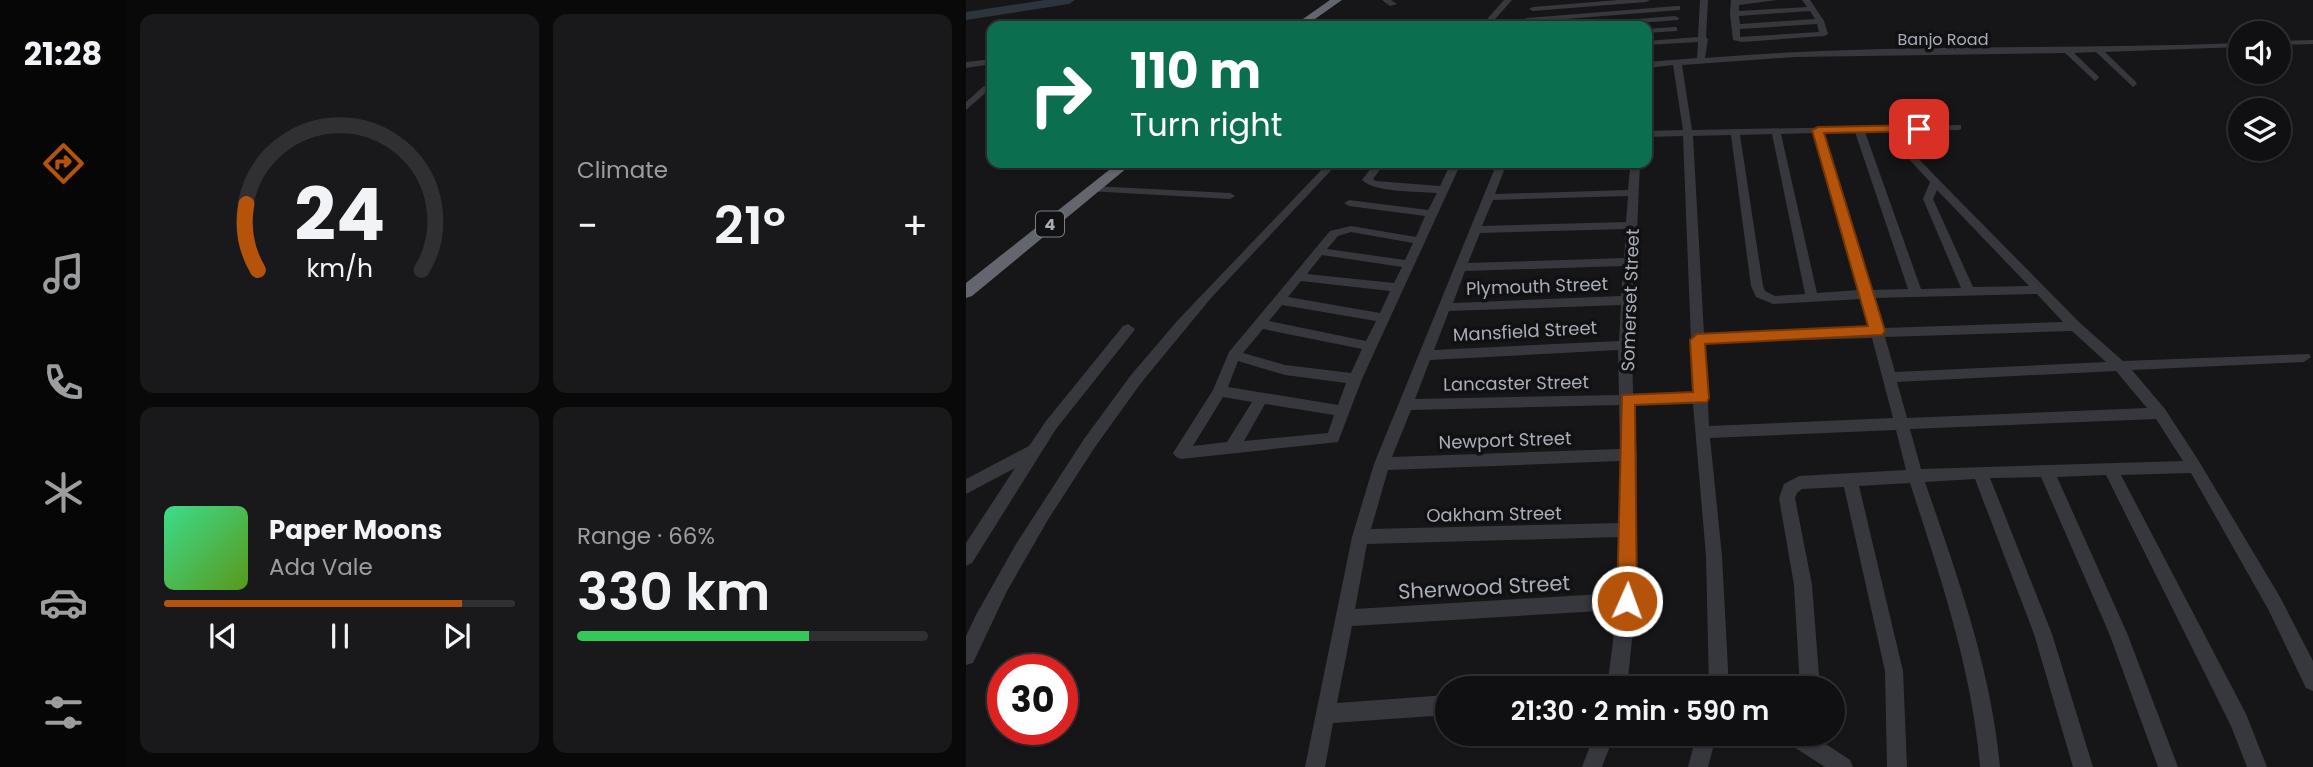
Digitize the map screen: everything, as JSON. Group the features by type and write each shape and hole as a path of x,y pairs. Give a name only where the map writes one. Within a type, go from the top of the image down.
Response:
{"highway":[{"path":"1306,21 1337,0"},
{"name":"4","path":"966,292 1120,168"}],"street":[{"path":"1489,21 1508,0"},
{"path":"1526,21 1538,0"},
{"path":"1533,9 1560,4 1646,0"},
{"path":"1701,60 1704,0"},
{"path":"1773,0 1735,1 1736,38 1824,34 1820,21 1806,0"},
{"path":"1541,21 1678,4 1671,41"},
{"path":"1734,14 1812,9"},
{"path":"1637,21 1675,18"},
{"path":"1736,27 1820,21"},
{"path":"1652,31 1674,29"},
{"path":"1775,38 1784,55"},
{"path":"1652,43 1704,42"},
{"path":"1652,49 1704,42"},
{"path":"2291,43 2313,42"},
{"name":"Banjo Road","path":"1652,64 1784,55 2069,52 2228,46"},
{"path":"2099,51 2133,84"},
{"path":"2069,52 2095,78"},
{"path":"1677,62 1688,133 1702,432 1714,556 1719,676"},
{"path":"966,65 987,63"},
{"path":"966,107 987,90"},
{"path":"966,99 977,98"},
{"path":"1652,134 1958,127"},
{"path":"1859,129 1916,293"},
{"path":"1899,129 1913,158 2075,326 2120,366 2160,414 2195,467 2274,603 2313,681"},
{"path":"1818,130 1867,295 1915,475 1957,601 1986,720 1990,767"},
{"path":"1776,131 1812,299"},
{"path":"1735,132 1760,294 1773,300 2040,290"},
{"path":"966,656 1007,577 1082,456 1136,379 1190,315 1328,168"},
{"path":"1376,168 1368,177 1369,183 1444,190"},
{"path":"1421,241 1351,229 1334,233 1234,355 1219,391 1181,453 1333,438 1355,379 1385,318 1398,288 1421,241 1454,168"},
{"path":"1315,767 1360,537 1382,464 1501,168"},
{"name":"Somerset Street","path":"1618,676 1627,601 1629,455 1625,345 1635,168"},
{"path":"1935,182 1928,199 1969,292"},
{"path":"1093,189 1230,196"},
{"path":"1489,197 1634,193"},
{"path":"1349,203 1433,214"},
{"path":"1476,230 1633,225"},
{"path":"1318,251 1410,264"},
{"path":"1460,267 1629,262"},
{"path":"1296,277 1398,288"},
{"path":"1279,300 1385,318"},
{"name":"Plymouth Street","path":"1447,307 1629,300"},
{"path":"1261,324 1370,346"},
{"path":"1697,340 1877,331 2075,326"},
{"path":"966,558 1033,450 1128,329"},
{"name":"Mansfield Street","path":"1426,355 1625,345"},
{"path":"1234,355 1285,370 1355,379"},
{"path":"1889,377 2304,357"},
{"path":"1219,391 1341,411"},
{"name":"Lancaster Street","path":"1405,405 1701,398"},
{"path":"1231,449 1261,399"},
{"path":"1702,432 2160,414"},
{"path":"966,487 1033,450"},
{"name":"Newport Street","path":"1382,464 1629,455"},
{"path":"1810,676 1803,585 1787,498 1790,489 1799,483 1980,472 2195,467"},
{"path":"2111,470 2239,722 2257,767"},
{"path":"1980,472 2043,634 2083,767"},
{"path":"2047,472 2118,633 2168,767"},
{"path":"1850,480 1894,671 1897,767"},
{"name":"Oakham Street","path":"1360,537 1629,530"},
{"name":"Sherwood Street","path":"1345,618 1627,601"},
{"path":"1325,714 1435,706"},
{"path":"1592,767 1600,746"},
{"path":"1698,767 1704,746"},
{"path":"1820,746 1843,767"}],"waterway":[{"path":"966,16 1069,0"}],"route":[{"path":"1627,601 1627,399 1701,398 1697,340 1877,331 1818,130 1919,129"}]}
